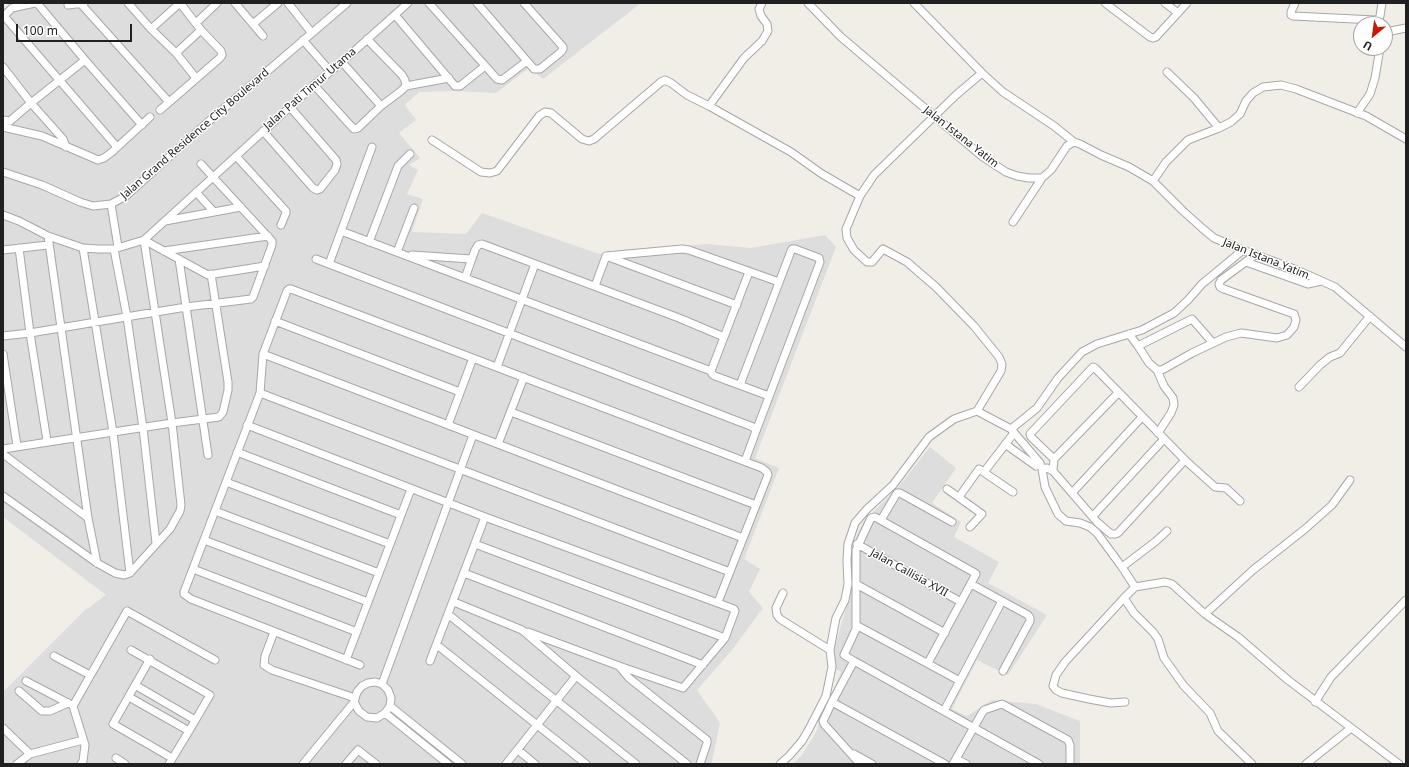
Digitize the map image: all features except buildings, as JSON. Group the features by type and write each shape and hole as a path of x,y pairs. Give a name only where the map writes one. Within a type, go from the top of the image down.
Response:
{"street":[{"path":"117,147 58,81 4,16 12,8 36,3 142,125"},
{"path":"68,5 83,3 169,102"},
{"path":"128,3 151,29 176,53 196,78"},
{"path":"151,29 180,3 221,51 222,55 160,110"},
{"path":"196,23 217,3"},
{"path":"235,3 263,36"},
{"path":"253,24 278,3"},
{"path":"288,3 311,32"},
{"name":"Jalan Grand Residence City Boulevard","path":"3,172 42,185 80,202 93,206 111,204 126,196 311,32 347,3"},
{"name":"Jalan Pati Timur Utama","path":"144,240 314,85 408,3"},
{"path":"429,3 497,79 502,80 527,61"},
{"path":"477,3 534,69 540,69 563,50 563,46 524,3"},
{"path":"709,106 744,58 762,41 768,31 767,24 760,16 759,9 762,3"},
{"name":"Jalan Istana Yatim","path":"808,3 841,37 983,157 1006,172 1017,176 1042,178"},
{"name":"Jalan Istana Yatim","path":"914,3 982,73 1003,92 1054,126 1074,142 1129,167 1153,181 1182,210 1214,238 1255,255 1298,270 1335,288 1406,347"},
{"path":"1105,3 1150,37 1156,37 1187,3"},
{"path":"1165,3 1178,13"},
{"path":"1295,3 1291,12 1292,16 1375,20 1379,19 1382,3"},
{"path":"395,15 455,86 460,86 485,66"},
{"path":"1393,31 1406,28"},
{"path":"176,53 202,30"},
{"path":"367,39 402,76 405,80 406,86"},
{"path":"303,40 330,71"},
{"path":"1357,113 1370,94 1375,78 1379,56"},
{"path":"3,120 10,121 85,60"},
{"path":"342,62 381,106"},
{"path":"3,67 31,103 63,139 66,147"},
{"path":"1167,72 1194,98 1218,128"},
{"path":"780,764 802,741 826,696 832,667 830,650 836,618 845,600 848,584 848,544 855,523 867,509 893,485 929,436 954,419 976,412 1001,371 1002,364 999,357 968,320 936,287 907,262 882,249 872,262 869,263 854,250 847,238 846,228 860,196 874,174 956,95 982,73"},
{"path":"314,85 354,129 358,128 381,106 406,86 449,78"},
{"path":"432,140 481,172 490,173 497,171 539,116 545,112 550,113 582,139 589,141 594,140 665,80 687,95 791,152 822,174 860,196"},
{"path":"1153,181 1166,162 1188,140 1232,122 1240,114 1246,101 1263,86 1281,85 1288,87 1357,113 1406,139"},
{"path":"263,131 313,188 317,190 320,189 335,170 337,164 336,160 290,107"},
{"path":"3,127 42,136 98,160 104,158 150,117"},
{"path":"1013,222 1042,178 1051,170 1067,146 1074,142"},
{"path":"329,264 372,147"},
{"path":"369,242 398,166 410,154"},
{"path":"236,156 286,211 281,225"},
{"path":"3,336 30,333 186,307 251,299 265,266 272,242 201,164"},
{"path":"196,192 214,212"},
{"path":"111,204 116,248 143,428 156,543"},
{"path":"165,221 241,208"},
{"path":"397,252 414,208"},
{"path":"3,216 19,221 48,236 83,248 98,250 116,248 144,240 205,274 265,266"},
{"path":"341,231 711,371 715,376 768,396"},
{"path":"48,236 48,245 88,518 97,563"},
{"path":"164,251 268,236"},
{"path":"3,496 97,563 115,573 124,575 130,573 170,529 180,511 181,505 172,423 144,240"},
{"path":"465,278 471,259 478,245 482,244 595,286 619,297 668,314 724,337"},
{"path":"3,250 48,245"},
{"path":"19,248 30,333 47,441"},
{"path":"83,248 113,432 130,573"},
{"path":"606,256 682,249 689,250 779,282"},
{"path":"740,385 792,249 796,249 820,260 768,396 745,462"},
{"path":"984,472 1005,444 1012,431 1037,408 1062,374 1082,352 1097,344 1142,330 1174,312 1188,300 1202,284 1242,250"},
{"path":"404,255 471,259"},
{"path":"1157,370 1162,370 1226,336 1241,333 1277,338 1287,335 1294,327 1296,320 1294,314 1224,290 1220,287 1219,284 1221,280 1255,255"},
{"path":"595,286 606,256"},
{"path":"606,256 737,305"},
{"path":"178,259 208,455"},
{"path":"316,259 753,427 756,431"},
{"path":"1246,262 1308,284 1321,281"},
{"path":"498,367 535,264"},
{"path":"711,371 749,272"},
{"path":"3,449 221,415 228,390 228,382 211,274"},
{"path":"360,665 185,596 184,592 260,393 263,354 287,291 291,289 762,468 768,475 718,602"},
{"path":"1299,387 1320,365 1330,357 1340,353 1370,316"},
{"path":"1138,346 1192,319 1213,343"},
{"path":"275,321 460,392"},
{"path":"1129,334 1149,363 1157,370 1164,386 1173,398 1174,405 1171,413 1158,433"},
{"path":"3,354 17,446"},
{"path":"263,354 743,538"},
{"path":"448,425 473,358"},
{"path":"1054,459 1031,437 1030,434 1091,368 1095,368 1185,460 1215,487 1226,488 1240,500"},
{"path":"498,444 524,377"},
{"path":"260,393 730,572"},
{"path":"1053,471 1054,459 1118,393"},
{"path":"511,412 756,506"},
{"path":"976,412 1012,431 1040,463 1039,468 1045,487 1058,514 1066,521 1080,523 1090,527 1097,533 1135,587"},
{"path":"1072,493 1142,417"},
{"path":"247,425 411,489 718,602 735,610 725,638 703,665 681,688 522,630 454,602"},
{"path":"382,684 473,435"},
{"path":"1093,516 1164,439"},
{"path":"1005,444 1039,468 1048,468 1053,471 1111,534 1118,532 1185,460"},
{"path":"237,452 401,515"},
{"path":"3,454 88,518"},
{"path":"959,497 979,468 1013,492"},
{"path":"1205,614 1253,570 1305,529 1332,505 1350,480"},
{"path":"226,482 390,544"},
{"path":"346,660 411,489"},
{"path":"947,489 982,514 970,527"},
{"path":"881,520 897,493 900,493 952,522"},
{"path":"215,511 379,573"},
{"path":"430,661 454,602 485,517"},
{"path":"928,663 976,576 975,572 881,520 875,517 871,518 856,550 856,629 844,655 854,662 1039,764"},
{"path":"1122,567 1167,531"},
{"path":"204,540 368,602"},
{"path":"475,544 725,638"},
{"name":"Jalan Callisia XVII","path":"858,544 961,602"},
{"path":"193,569 357,632"},
{"path":"464,573 703,665"},
{"path":"1125,702 1111,703 1062,693 1056,690 1053,686 1056,675 1066,662 1135,587 1164,582 1172,584 1205,614 1238,637 1315,702 1399,764"},
{"path":"856,584 944,633"},
{"path":"971,584 1028,615 1030,618 1030,621 1003,671"},
{"path":"783,593 776,608 777,615 780,619 830,650"},
{"path":"1124,598 1134,613 1158,639 1164,658 1184,686 1210,713 1218,731 1252,764"},
{"path":"1315,702 1331,677 1406,600"},
{"path":"944,711 1002,601"},
{"path":"18,691 42,711 50,711 71,705 127,611 215,660"},
{"path":"449,615 636,764"},
{"path":"856,625 960,681"},
{"path":"522,630 576,676 687,764"},
{"path":"274,632 264,656 264,665 272,670 354,700 359,711 367,717 377,718 385,714 390,706 391,698 388,690 382,684 375,682 362,686 357,692 354,700 303,764"},
{"path":"437,645 538,724 586,764"},
{"path":"132,650 150,660 210,694 170,761 113,724 150,660"},
{"path":"54,656 90,675"},
{"path":"854,662 824,718 824,724 860,764"},
{"path":"619,666 629,678 707,740 700,764"},
{"path":"506,764 576,676"},
{"path":"26,681 71,705 85,745 83,761 81,764"},
{"path":"135,685 195,720"},
{"path":"129,697 189,731"},
{"path":"832,702 945,764"},
{"path":"966,764 955,761 973,727 984,710 1002,704 1068,740 1070,745 1070,764"},
{"path":"390,706 462,764"},
{"path":"385,714 448,764"},
{"path":"3,728 30,754"},
{"path":"1306,764 1351,728"},
{"path":"17,764 30,754 83,740"},
{"path":"346,764 358,750 376,764"},
{"path":"518,750 535,764"},
{"path":"850,752 872,764"},
{"path":"116,758 125,764"}],"shaded area":[{"path":"13,3 641,3 543,79 529,68 496,93 452,91 419,92 405,105 416,120 399,133 420,158 409,165 418,170 407,194 423,199 412,232 466,234 482,213 599,254 706,244 751,248 825,235 836,247 755,458 779,468 744,559 760,569 749,592 763,608 732,650 697,690 720,723 711,764 3,764 3,692 84,611 106,595 3,517 3,9"},
{"path":"930,447 956,468 932,503 961,522 954,537 999,562 988,583 1047,615 1008,675 977,660 952,709 967,716 992,700 1036,704 1080,721 1080,764 793,764 802,755 815,734 841,672 829,665 852,589 851,546 864,521 900,485"}]}
